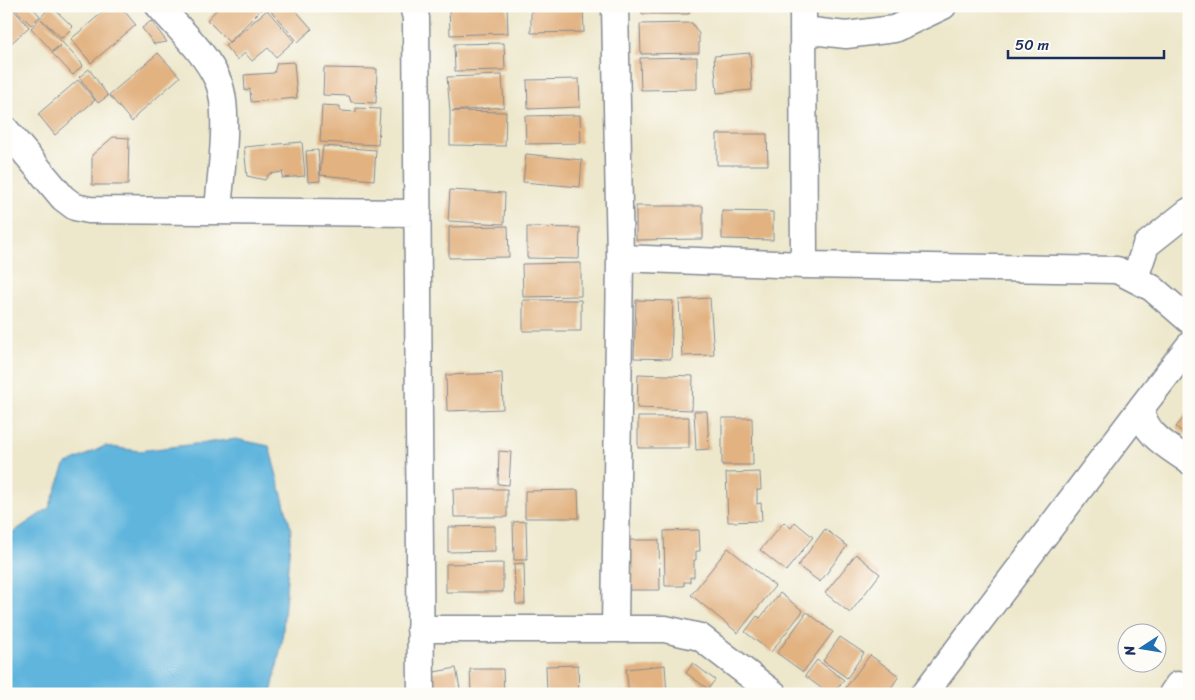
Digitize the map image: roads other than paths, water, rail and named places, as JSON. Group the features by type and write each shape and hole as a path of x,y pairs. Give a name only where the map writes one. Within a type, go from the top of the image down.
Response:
{"street":[{"path":"159,6 200,54 218,82 224,112 218,211"},
{"path":"413,6 416,18 421,694"},
{"path":"615,6 620,258 615,628"},
{"path":"804,265 803,18 846,35 894,29 944,6"},
{"path":"6,130 63,198 75,207 89,210 418,213"},
{"path":"1135,278 1146,245 1189,211"},
{"path":"620,258 804,265 1117,270 1152,288 1189,320"},
{"path":"924,694 1189,346"},
{"path":"1141,408 1142,422 1149,432 1189,461"},
{"path":"420,629 665,629 700,637 771,693"}],"water":[{"path":"236,439 269,446 291,529 282,642 271,694 6,694 6,537 49,508 65,465 105,446 139,451"}]}
